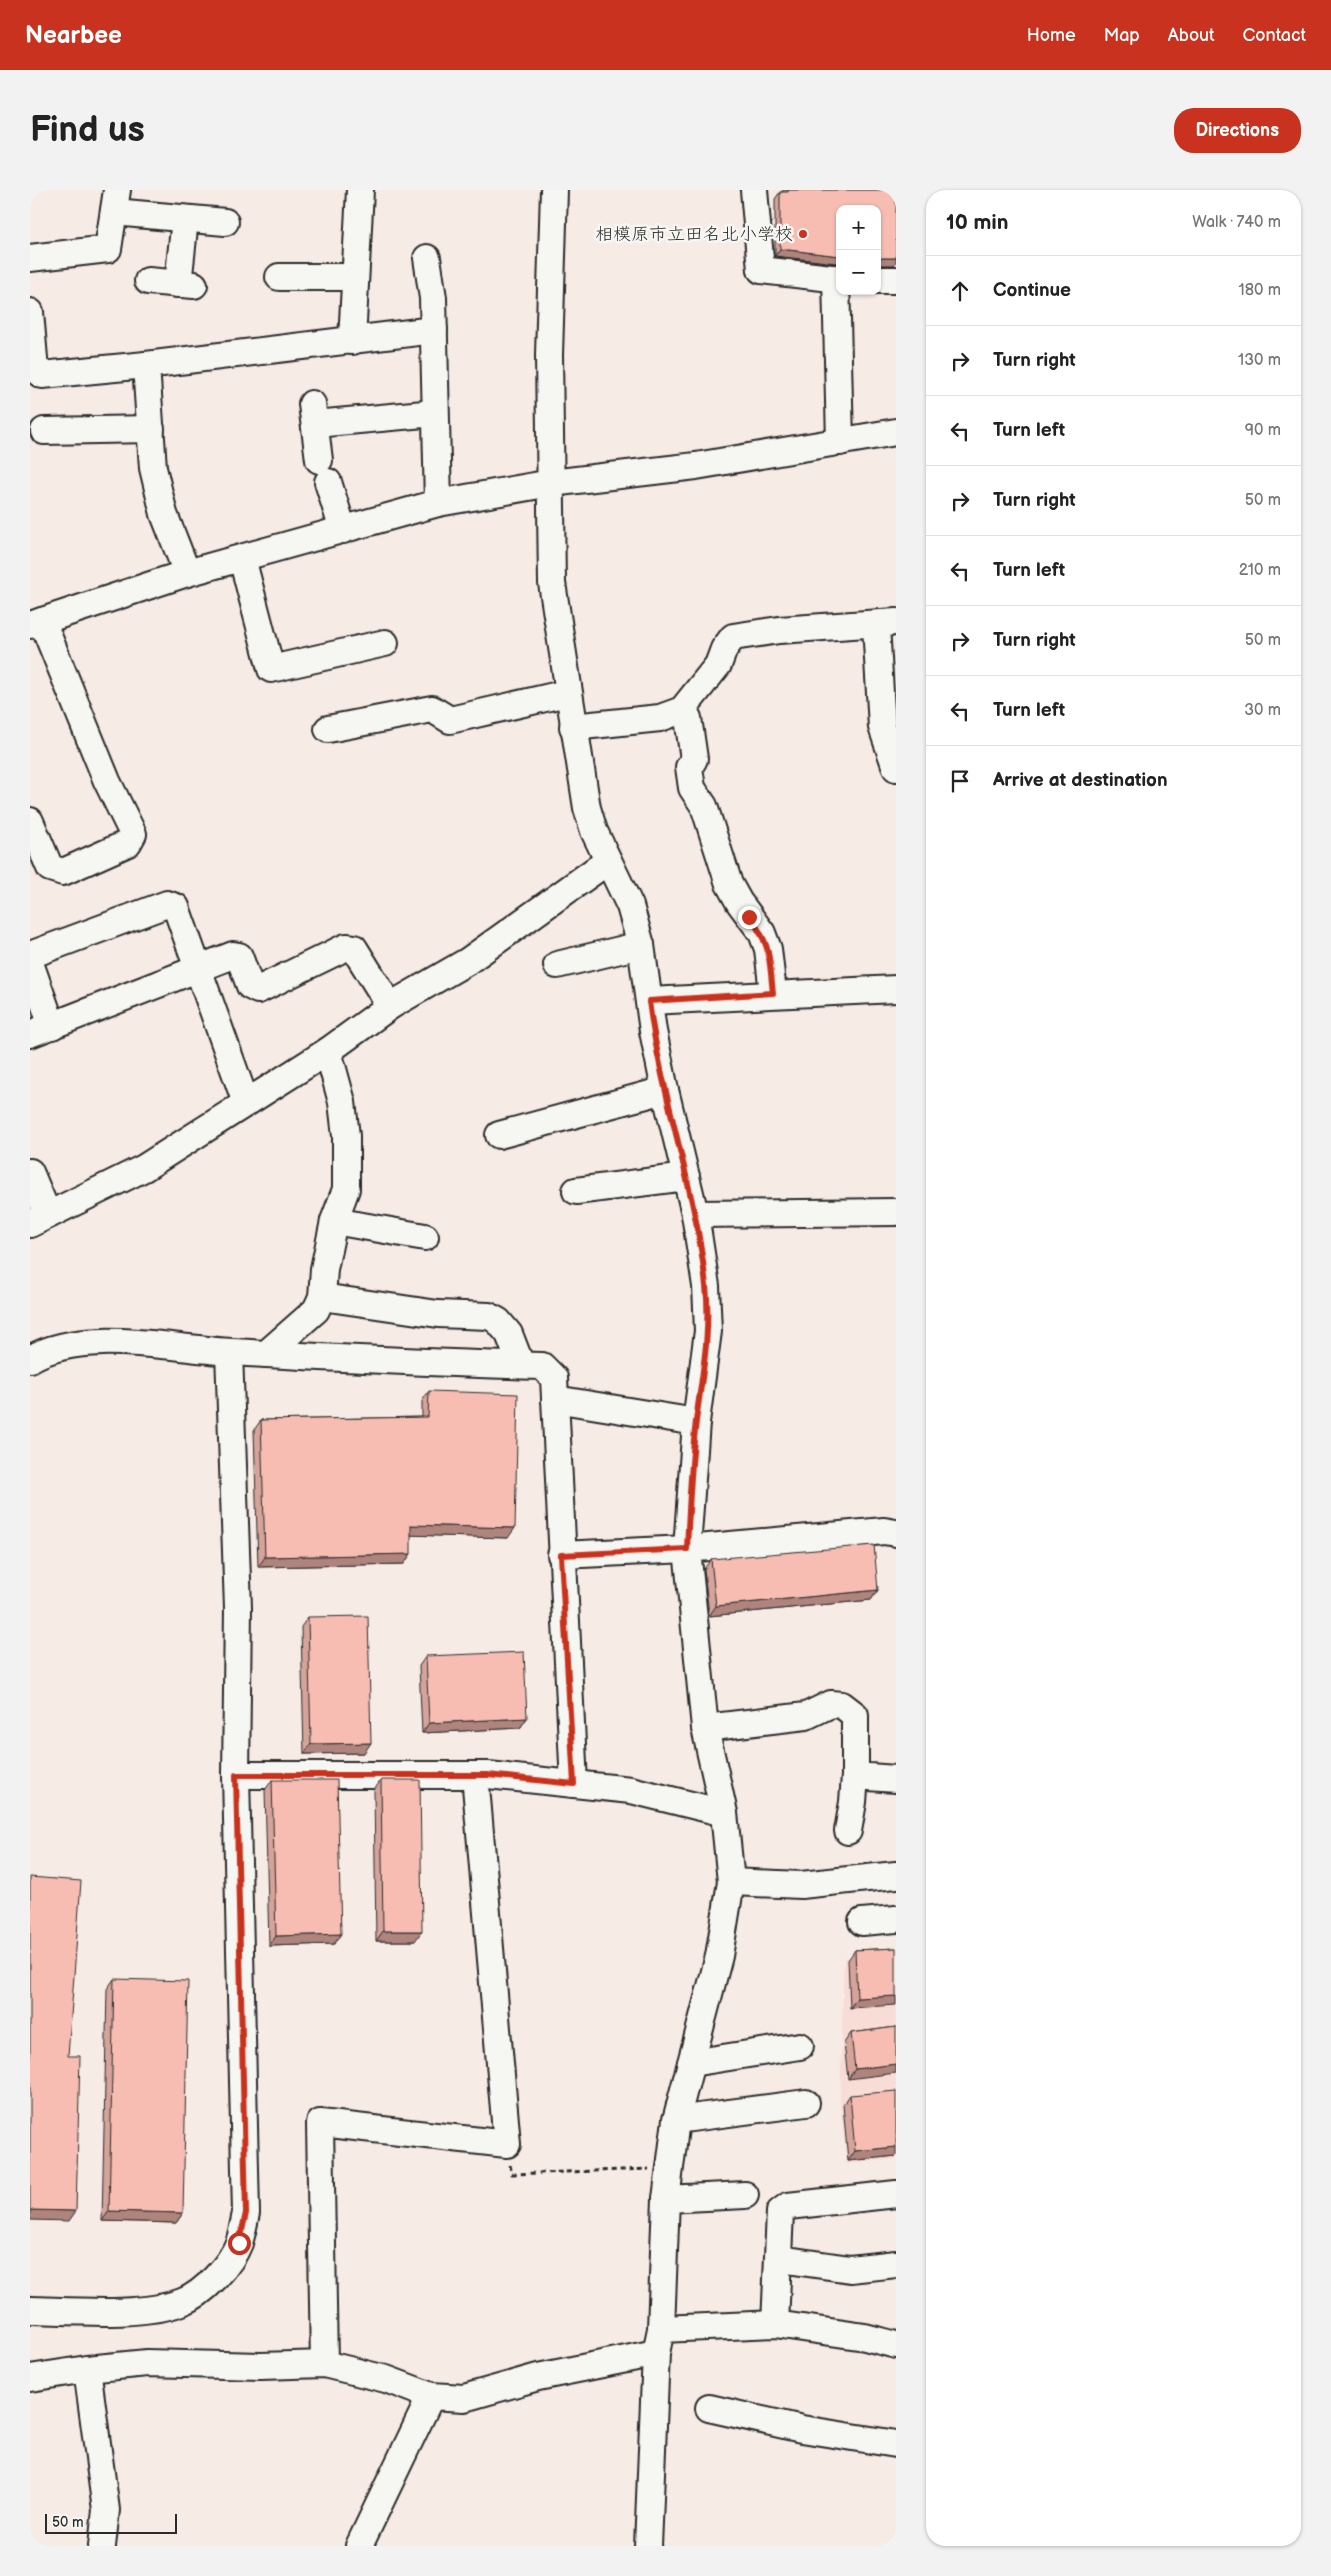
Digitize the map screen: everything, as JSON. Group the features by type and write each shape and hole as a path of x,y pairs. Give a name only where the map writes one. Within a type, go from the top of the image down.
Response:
{"street":[{"path":"352,341 360,190"},
{"path":"554,190 549,355 552,583 587,808 594,831 630,906 641,945 665,1090 695,1214 706,1286 708,1331 696,1422 687,1549 705,1728 724,1813 732,1882 719,1956 676,2120 669,2168 648,2546"},
{"path":"754,190 761,270 836,278"},
{"path":"30,258 108,249 115,201 185,218 225,222"},
{"path":"148,281 187,285 185,218"},
{"path":"427,258 433,298 438,503"},
{"path":"279,277 355,277"},
{"path":"881,280 896,280"},
{"path":"838,295 840,442"},
{"path":"30,312 35,370 42,375 146,365 434,330"},
{"path":"146,365 153,468 164,514 186,573"},
{"path":"343,530 324,471 313,414 435,413"},
{"path":"44,431 151,429"},
{"path":"30,821 50,868 63,872 128,843 133,834 36,623 186,573 438,503 551,483 696,466 896,432"},
{"path":"242,558 271,669 351,660 385,642"},
{"path":"573,727 660,718 682,710 718,664 724,649 733,637 779,630 886,624 882,726 896,768"},
{"path":"328,729 361,732 432,709 450,720 455,729 568,693"},
{"path":"682,710 688,718 694,759 689,767 692,788 704,806 729,884 739,902 762,933 768,949 773,993"},
{"path":"30,1172 39,1219 144,1168 328,1051 390,1006 507,936 608,861"},
{"path":"30,954 167,904 176,907 200,968 246,1103"},
{"path":"557,965 582,950 641,945"},
{"path":"30,963 41,1030 233,954 239,956 250,986 258,990 346,947 354,948 390,1006"},
{"path":"649,1001 773,993 896,989"},
{"path":"266,1354 316,1310 322,1298 324,1268 334,1222 346,1189 346,1136 342,1102 328,1051"},
{"path":"499,1135 573,1124 665,1090"},
{"path":"584,1184 686,1177"},
{"path":"695,1214 896,1212"},
{"path":"334,1222 425,1237"},
{"path":"322,1298 438,1314 489,1316 498,1321 509,1334 521,1366"},
{"path":"31,1356 61,1346 145,1343 229,1352 542,1366 554,1378 561,1555 574,1784"},
{"path":"30,2310 143,2310 183,2302 206,2286 225,2268 239,2243 246,2213 236,1775 238,1608 229,1352"},
{"path":"555,1399 696,1422"},
{"path":"561,1555 687,1549 884,1531 896,1533"},
{"path":"705,1728 806,1716 832,1704 842,1705 855,1715 855,1776 848,1831"},
{"path":"236,1775 475,1775 631,1790 724,1813"},
{"path":"324,2364 320,2123 507,2144 475,1775"},
{"path":"855,1776 896,1779"},
{"path":"732,1882 800,1885 896,1875"},
{"path":"862,1922 896,1919"},
{"path":"691,2063 800,2046"},
{"path":"676,2120 769,2117 806,2103"},
{"path":"775,2324 780,2259 780,2212 788,2206 896,2194"},
{"path":"666,2199 745,2195"},
{"path":"780,2259 850,2269 896,2264"},
{"path":"30,2378 87,2368 147,2363 261,2366 324,2364 386,2379 431,2396 464,2398 659,2341 775,2324 865,2337 896,2345"},
{"path":"87,2368 106,2510 102,2546"},
{"path":"359,2546 431,2396"},
{"path":"709,2408 802,2429 896,2444"}],"path":[{"path":"507,2144 512,2174 669,2168"}],"shaded area":[{"path":"896,1954 896,2159 847,2164 840,2101 844,1958"}],"building":[{"name":"相模原市立田名北小学校","path":"788,190 896,190 896,258 881,258 881,205 836,205 836,256 780,249 780,192 788,192"},
{"path":"429,1391 518,1394 515,1528 411,1525 411,1554 265,1557 261,1420 428,1417"},
{"path":"874,1545 878,1590 716,1606 711,1559"},
{"path":"368,1616 371,1743 311,1744 308,1617"},
{"path":"524,1652 527,1718 429,1723 426,1656"},
{"path":"272,1780 337,1780 341,1934 276,1936"},
{"path":"381,1780 420,1780 422,1931 383,1931"},
{"path":"30,1877 81,1881 68,2056 80,2056 76,2211 30,2210"},
{"path":"896,1948 896,1996 857,1998 855,1950"},
{"path":"114,1979 188,1981 183,2213 109,2211"},
{"path":"896,2027 896,2064 855,2069 851,2033"},
{"path":"896,2091 896,2147 855,2151 850,2095"}],"place":[{"name":"相模原市立田名北小学校","path":"803,234"}],"route":[{"path":"239,2243 246,2213 236,1775 488,1775 574,1784 561,1555 687,1549 696,1422 708,1331 706,1286 695,1214 665,1090 649,1001 773,993 768,949 762,933 749,917"}]}
